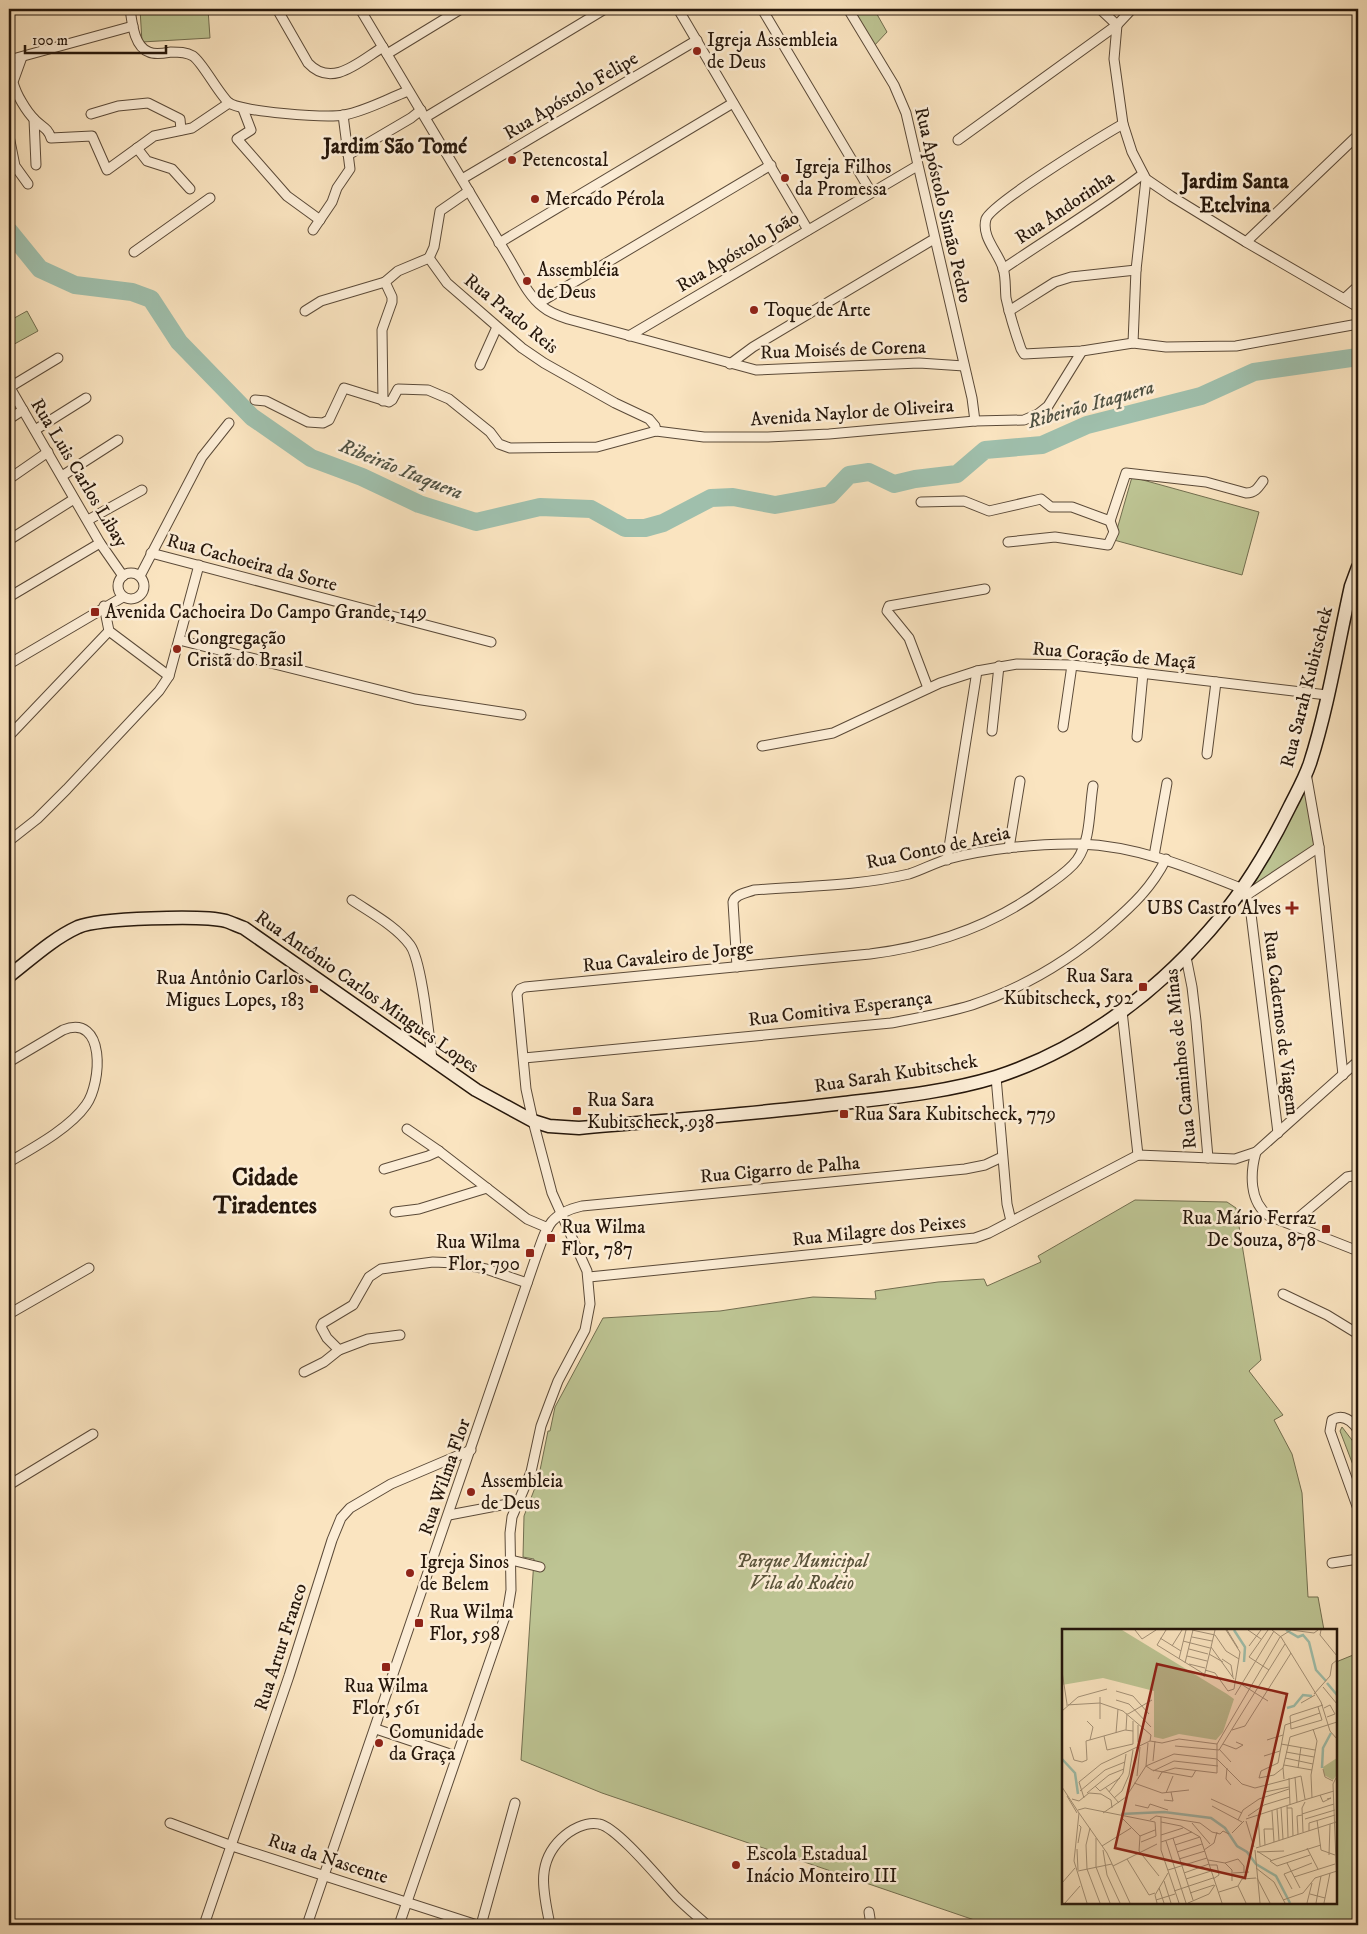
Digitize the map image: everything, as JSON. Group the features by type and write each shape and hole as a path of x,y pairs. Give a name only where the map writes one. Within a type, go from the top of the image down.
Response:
{"street":[{"path":"130,9 133,26 142,49 150,53 186,52 195,57 229,103 243,109 342,115 363,110 408,91"},
{"path":"277,9 308,63 322,74 340,73 461,9"},
{"name":"Rua Moisés de Corena","path":"360,9 500,242 539,303 552,313 756,370 773,371 919,363 964,366"},
{"path":"348,155 407,120 424,114 605,9"},
{"path":"678,9 808,230"},
{"path":"762,9 871,192"},
{"name":"Rua Apóstolo Simão Pedro","path":"848,9 894,85 906,113 972,398 975,421"},
{"path":"1100,9 1117,25"},
{"path":"958,140 1117,25 1132,9"},
{"path":"1117,25 1114,59 1123,124 1132,152 1145,176 1171,196 1358,307"},
{"path":"9,60 133,26"},
{"name":"Rua Apóstolo Felipe","path":"462,179 697,40"},
{"path":"22,57 13,82 17,93 34,119 48,130 51,138 92,136 107,170 154,136 192,128 229,103"},
{"path":"91,114 118,106 148,103 180,119 181,130"},
{"path":"500,242 733,103"},
{"path":"243,109 252,130 237,139 287,196 320,220"},
{"path":"313,230 332,202 350,169 342,115"},
{"path":"34,119 36,165"},
{"path":"1123,124 1046,172 996,207 987,216 985,227 990,244 1003,269 1009,311 1021,350 1024,354 1082,351 1133,343 1166,347 1236,346 1358,324"},
{"path":"1246,242 1358,135"},
{"path":"9,136 15,166 28,184"},
{"path":"137,148 148,161 172,169 190,189"},
{"path":"539,303 771,165"},
{"name":"Rua Apóstolo João","path":"629,336 917,166"},
{"path":"1133,343 1136,270 1145,176"},
{"name":"Rua Andorinha","path":"1003,269 1145,176"},
{"path":"305,312 321,301 385,282 398,271 429,258 434,247 440,211 469,191"},
{"path":"134,252 210,198"},
{"path":"730,364 753,347 934,239"},
{"name":"Rua Prado Reis","path":"429,258 447,283 522,348 544,363 615,403 649,419 655,426 656,431"},
{"path":"1009,311 1055,282 1071,277 1136,270"},
{"path":"256,400 266,401 308,422 323,423 329,420 344,388 384,401 382,330 392,302 392,297 385,282"},
{"path":"1345,298 1358,286"},
{"path":"480,365 497,327"},
{"name":"Avenida Naylor de Oliveira","path":"384,401 392,400 396,392 404,388 428,390 449,399 490,432 499,444 510,448 597,447 656,431 704,437 768,438 829,434 975,421 1024,420 1038,414 1048,406 1082,351"},
{"path":"9,387 58,358"},
{"name":"Rua Luis Carlos Libay","path":"9,387 100,543 123,576"},
{"path":"35,430 86,398"},
{"path":"9,420 23,410"},
{"path":"140,576 202,456 229,423"},
{"path":"62,476 118,440"},
{"path":"9,479 48,452"},
{"path":"1008,542 1055,537 1108,545 1114,532 1110,521 1126,473 1206,482 1246,493 1258,490 1263,480"},
{"path":"88,520 142,490"},
{"path":"9,540 74,499"},
{"path":"921,502 964,501 989,511 1041,499 1051,507 1072,507 1110,521"},
{"path":"9,597 100,543"},
{"name":"Rua Cachoeira da Sorte","path":"151,553 491,642"},
{"path":"9,841 37,819 67,789 149,704 169,676 199,566"},
{"name":"Rua Sarah Kubitschek","path":"533,1122 549,1126 579,1128 795,1109 929,1092 996,1077 1074,1042 1122,1011 1160,982 1186,957 1245,892 1280,827 1306,773 1327,695 1351,586 1358,567"},
{"path":"9,661 123,596 134,599 139,597 145,586 140,576 128,573 119,580 118,586 123,596"},
{"path":"928,688 909,638 887,611 889,606 985,589"},
{"path":"104,606 109,631 169,676"},
{"path":"9,736 109,631"},
{"path":"179,640 415,699 521,715"},
{"name":"Rua Coração de Maçã","path":"762,746 833,733 928,688 977,670 999,666 1036,663 1072,665 1327,695"},
{"path":"1063,727 1072,665"},
{"path":"992,731 999,666"},
{"path":"946,860 977,670"},
{"path":"1137,737 1143,673"},
{"path":"1207,754 1216,682"},
{"path":"1306,773 1319,847 1343,1075"},
{"path":"1009,848 1020,781"},
{"path":"1154,856 1166,783"},
{"path":"1084,845 1092,786"},
{"name":"Rua Conto de Areia","path":"737,967 733,902 734,898 740,894 754,890 882,879 909,874 946,860 1009,848 1084,845 1114,848 1166,860 1245,892"},
{"name":"Rua Cavaleiro de Jorge","path":"589,1277 552,1193 533,1122 526,1089 517,1001 517,994 520,989 892,952 945,939 980,926 1007,913 1068,869 1077,860 1084,845"},
{"path":"1245,892 1319,847"},
{"name":"Rua Comitiva Esperança","path":"524,1058 891,1023 943,1013 974,1004 1033,979 1092,940 1146,892 1166,860"},
{"name":"Rua Cadernos de Viagem","path":"1245,892 1250,906 1278,1133"},
{"path":"352,900 400,934 411,946 417,962 432,1059"},
{"name":"Rua Antônio Carlos Mingues Lopes","path":"9,976 58,938 80,926 101,922 170,919 226,921 244,928 476,1090 533,1122"},
{"name":"Rua Caminhos de Minas","path":"1186,957 1194,1004 1208,1158"},
{"path":"1122,1011 1138,1155"},
{"path":"9,1062 72,1026 80,1026 92,1036 97,1060 97,1075 93,1093 86,1106 43,1142 9,1162"},
{"name":"Rua Milagre dos Peixes","path":"589,1277 981,1237 1138,1155 1236,1159 1256,1152 1358,1061"},
{"path":"996,1077 1002,1157 1007,1204 1011,1221"},
{"path":"407,1129 439,1151 527,1219 548,1228"},
{"path":"384,1169 439,1151"},
{"path":"1256,1152 1253,1185 1255,1202 1261,1211 1269,1216 1358,1251"},
{"name":"Rua Cigarro de Palha","path":"560,1213 582,1206 965,1169 1002,1157"},
{"path":"1292,1224 1348,1177 1358,1175"},
{"path":"395,1212 420,1209 487,1188"},
{"name":"Rua Wilma Flor","path":"307,1925 527,1283 548,1228 560,1213"},
{"path":"339,1350 321,1330 321,1324 353,1306 369,1277 381,1269 433,1262 456,1263 486,1269 527,1283"},
{"path":"9,1314 89,1268"},
{"path":"399,1925 508,1608 511,1590 511,1526 518,1502 531,1472 541,1426 550,1402 558,1381 585,1330 590,1304 589,1277"},
{"path":"1283,1294 1327,1315 1358,1334"},
{"path":"304,1372 324,1362 339,1350 368,1339 400,1335"},
{"path":"1358,1430 1345,1417 1335,1417 1331,1422 1330,1431 1358,1509"},
{"path":"9,1485 93,1434"},
{"name":"Rua Artur Franco","path":"204,1925 232,1846 332,1540 341,1518 350,1508 392,1484 471,1450"},
{"path":"449,1515 518,1502"},
{"path":"1332,1563 1358,1559"},
{"path":"510,1560 540,1567"},
{"path":"376,1728 456,1756"},
{"path":"479,1925 515,1803"},
{"name":"Rua da Nascente","path":"170,1823 232,1846 479,1925"},
{"path":"550,1925 542,1876 546,1863 554,1846 562,1838 580,1827 594,1824 607,1827 619,1837 677,1898 707,1925"},
{"path":"868,1912 871,1925"}],"green space":[{"path":"140,9 208,9 210,38 142,42"},
{"path":"851,9 874,9 887,32 872,48"},
{"path":"27,311 38,331 9,347 9,321"},
{"path":"1132,477 1259,512 1242,575 1114,540"},
{"path":"1305,789 1314,846 1251,890"},
{"name":"Parque Municipal Vila do Rodeio","path":"1135,1200 1227,1202 1236,1208 1261,1360 1249,1371 1283,1415 1274,1420 1292,1454 1302,1493 1308,1597 1318,1597 1324,1629 1062,1629 1062,1904 1337,1904 1337,1662 1358,1653 1358,1925 989,1925 602,1793 521,1760 534,1559 523,1557 524,1516 538,1480 555,1407 603,1318 720,1311 813,1297 876,1299 875,1291 938,1282 984,1279 987,1286 1041,1262 1038,1256"},
{"path":"1342,1427 1358,1448 1358,1478 1340,1431"}],"waterway":[{"name":"Ribeirão Itaquera","path":"9,231 40,269 75,285 132,292 151,299 179,342 252,417 311,458 362,477 419,504 476,522 540,507 591,509 625,528 645,528 663,523 711,498 733,497 775,505 830,495 849,475 869,472 894,484 915,479 957,474 985,450 1042,445 1087,425 1201,396 1254,372 1358,357"}],"place":[{"name":"Igreja Assembleia de Deus","path":"697,51"},
{"name":"Petencostal","path":"512,160"},
{"name":"Igreja Filhos da Promessa","path":"785,178"},
{"name":"Mercado Pérola","path":"535,199"},
{"name":"Assembléia de Deus","path":"527,281"},
{"name":"Toque de Arte","path":"754,310"},
{"name":"Avenida Cachoeira Do Campo Grande, 149","path":"95,612"},
{"name":"Congregação Cristã do Brasil","path":"177,649"},
{"name":"UBS Castro Alves","path":"1292,908"},
{"name":"Rua Sara Kubitscheck, 592","path":"1143,987"},
{"name":"Rua Antônio Carlos Migues Lopes, 183","path":"314,989"},
{"name":"Rua Sara Kubitscheck, 938","path":"577,1111"},
{"name":"Rua Sara Kubitscheck, 779","path":"844,1114"},
{"name":"Rua Mário Ferraz De Souza, 878","path":"1326,1229"},
{"name":"Rua Wilma Flor, 787","path":"551,1238"},
{"name":"Rua Wilma Flor, 790","path":"530,1253"},
{"name":"Assembleia de Deus","path":"471,1492"},
{"name":"Igreja Sinos de Belem","path":"410,1573"},
{"name":"Rua Wilma Flor, 598","path":"419,1623"},
{"name":"Rua Wilma Flor, 561","path":"386,1667"},
{"name":"Comunidade da Graça","path":"379,1743"},
{"name":"Escola Estadual Inácio Monteiro III","path":"736,1865"}],"district":[{"name":"Jardim São Tomé","path":"395,147"},
{"name":"Jardim Santa Etelvina","path":"1235,194"},
{"name":"Cidade Tiradentes","path":"265,1192"}]}
